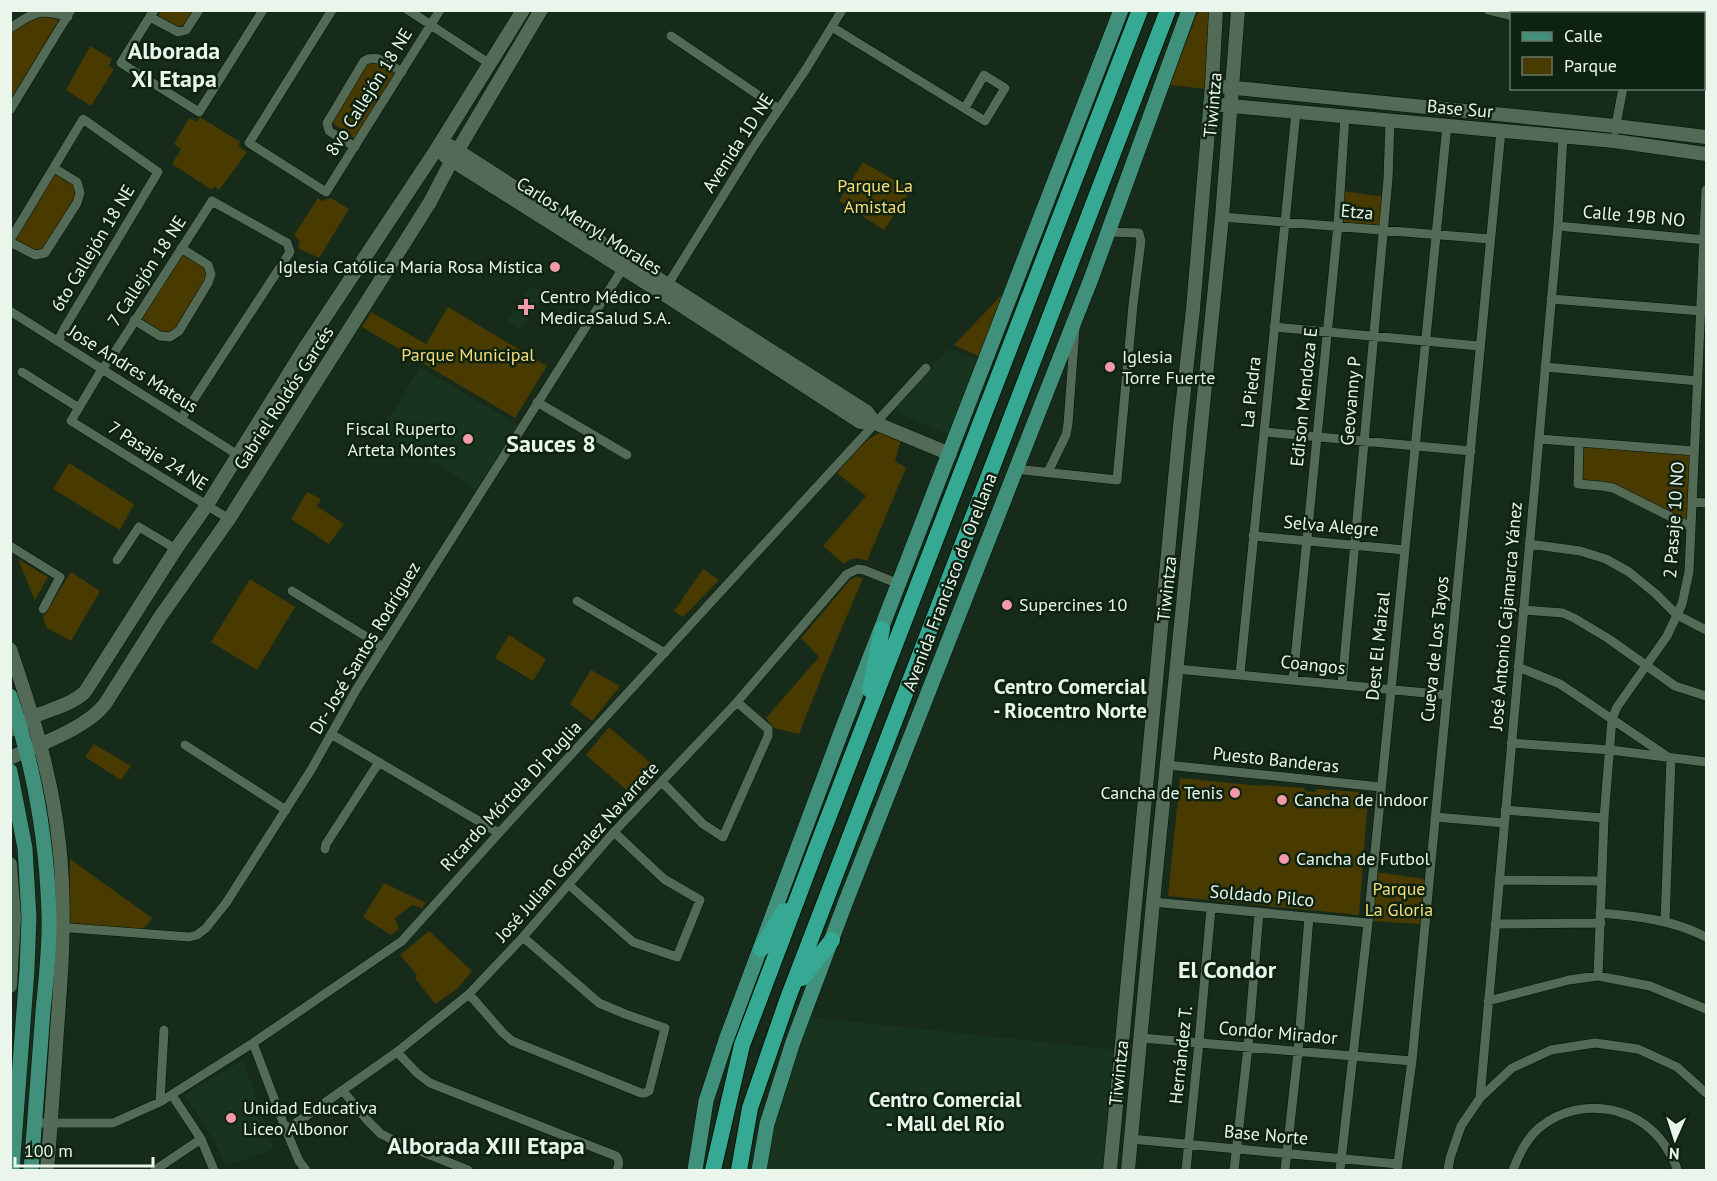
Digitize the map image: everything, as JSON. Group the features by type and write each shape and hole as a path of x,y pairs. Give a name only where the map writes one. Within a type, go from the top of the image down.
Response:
{"highway":[{"name":"Avenida Francisco de Orellana","path":"713,1170 742,1046 1140,10"},
{"name":"Avenida Francisco de Orellana","path":"739,1170 750,1108 788,998 1168,10"},
{"path":"861,735 882,629"},
{"path":"761,949 802,886"},
{"path":"788,998 832,940"},
{"path":"722,1170 723,1125"}],"main road":[{"path":"695,1170 706,1101 726,1040 839,738 1121,10"},
{"name":"Avenida Francisco de Orellana","path":"759,1170 767,1124 793,1042 846,901 1077,315 1189,10"},
{"path":"10,696 20,723 33,747 38,806 56,927 47,971 31,1165"},
{"path":"10,771 25,848 18,870 29,917 13,1121 12,1170"},
{"path":"13,1121 26,1123 30,1129 31,1165"}],"street":[{"path":"200,10 186,30 178,32 152,14 121,63 199,112 263,10"},
{"name":"8vo Callejón 18 NE","path":"332,10 249,143 326,192 440,10"},
{"path":"408,10 490,64"},
{"name":"Gabriel Roldós Garcés","path":"20,723 77,700 85,692 523,10"},
{"name":"Gabriel Roldós Garcés","path":"10,758 80,725 99,713 160,617 229,519 430,202 541,10"},
{"name":"Avenida 1D NE","path":"665,289 842,10"},
{"name":"Tiwintza","path":"1110,1170 1193,309 1216,10"},
{"name":"Tiwintza","path":"1128,1170 1222,217 1238,10"},
{"path":"1488,10 1510,16"},
{"path":"10,28 39,11 70,14 10,110"},
{"path":"832,27 985,121 1005,88 984,75 965,108"},
{"path":"671,36 778,109"},
{"path":"355,147 329,131 327,123 364,61 377,58 402,72"},
{"name":"Base Sur","path":"1212,85 1707,137"},
{"path":"1614,141 1623,90"},
{"name":"Base Sur","path":"1210,104 1614,141 1707,154"},
{"name":"La Piedra","path":"1240,675 1296,112"},
{"name":"Edison Mendoza E","path":"1293,680 1337,227 1345,116"},
{"name":"6to Callejón 18 NE","path":"54,168 83,119 158,172 58,341"},
{"name":"Geovanny P","path":"1342,685 1388,179 1390,121"},
{"name":"Dest El Maizal","path":"1340,1170 1368,923 1447,125"},
{"name":"Cueva de Los Tayos","path":"1397,1167 1412,1061 1501,130"},
{"name":"José Antonio Cajamarca Yánez","path":"1480,1098 1558,226 1563,136"},
{"name":"Carlos Merryl Morales","path":"438,145 665,289 860,422 875,423 950,454"},
{"path":"54,168 77,182 80,193 77,203 45,253 35,255 10,241 54,168"},
{"name":"2 Pasaje 10 NO","path":"1598,976 1604,818 1612,719 1617,707 1667,636 1682,604 1689,572 1698,381 1703,333 1701,311 1707,189"},
{"name":"7 Callejón 18 NE","path":"71,421 102,369 213,201 287,243 290,254 181,419"},
{"name":"Etza","path":"1222,217 1490,239"},
{"name":"Calle 19B NO","path":"1558,226 1705,240"},
{"path":"1015,469 1117,480 1142,241 1139,233 1107,232"},
{"path":"134,320 160,336 171,337 179,332 211,274 208,265 181,248"},
{"name":"Dr- José Santos Rodríguez","path":"56,927 189,937 197,935 206,928 226,903 286,810 383,647 626,264"},
{"path":"1551,299 1701,311"},
{"name":"Jose Andres Mateus","path":"10,311 238,455"},
{"path":"1048,472 1066,435 1077,315"},
{"path":"1274,327 1479,346"},
{"path":"1545,367 1698,381"},
{"name":"Ricardo Mórtola Di Puglia","path":"51,1123 115,1123 160,1102 253,1043 402,941 499,832 926,369"},
{"path":"22,372 79,408"},
{"path":"537,402 627,455"},
{"name":"7 Pasaje 24 NE","path":"71,421 229,519"},
{"path":"1263,432 1471,451"},
{"path":"1539,439 1695,451"},
{"path":"1579,442 1578,484 1613,488 1691,527"},
{"path":"1692,502 1707,503"},
{"path":"117,560 139,527 176,549"},
{"name":"Selva Alegre","path":"1253,536 1405,550"},
{"path":"1529,544 1580,551 1606,559 1629,572 1677,615 1707,630"},
{"path":"10,546 60,577 43,609"},
{"name":"José Julian Gonzalez Navarrete","path":"286,1130 397,1052 470,994 614,832 737,702 848,574 854,570 864,570 899,584"},
{"path":"292,591 383,647"},
{"path":"577,601 665,653"},
{"path":"1523,610 1563,613 1574,618 1609,639 1675,686 1707,696"},
{"path":"10,649 20,723"},
{"path":"1518,667 1560,684 1671,759"},
{"name":"Coangos","path":"1177,669 1447,695"},
{"path":"662,782 703,824 723,837 768,736 768,729 737,702"},
{"path":"331,734 499,832"},
{"path":"1511,743 1610,750 1707,762"},
{"path":"184,745 286,810"},
{"path":"1665,922 1671,759"},
{"path":"325,849 379,762"},
{"name":"Puesto Banderas","path":"1167,765 1381,787"},
{"path":"1505,810 1604,818"},
{"path":"1435,817 1504,823"},
{"path":"569,885 633,942 677,957 700,900 664,879 614,832"},
{"path":"10,864 18,870 10,986"},
{"path":"1499,880 1602,881"},
{"name":"Soldado Pilco","path":"1153,902 1368,923"},
{"name":"Hernández T.","path":"1186,1170 1211,908"},
{"path":"1234,1170 1248,1047 1259,912"},
{"path":"1495,924 1632,916 1665,922 1707,937"},
{"path":"1286,1170 1309,917"},
{"path":"47,1170 51,1123 56,927"},
{"path":"470,994 512,1041 641,1093 649,1091 665,1028 599,1003 523,937"},
{"path":"1132,939 1150,941"},
{"path":"1488,1001 1569,980 1598,976 1650,986 1707,1009"},
{"path":"160,1102 164,1030"},
{"name":"Condor Mirador","path":"1141,1038 1412,1061"},
{"path":"253,1043 286,1130 299,1161 306,1170"},
{"path":"1448,1170 1449,1158 1461,1126 1480,1098 1512,1068 1551,1050 1594,1043 1638,1049 1677,1067 1707,1093"},
{"path":"397,1052 430,1083 616,1156 619,1160 617,1170"},
{"path":"343,1091 381,1134 468,1170"},
{"path":"172,1095 201,1139 214,1170"},
{"path":"1513,1170 1521,1149 1539,1128 1563,1113 1591,1107 1618,1110 1644,1122 1664,1142 1677,1170"},
{"path":"34,1123 51,1123"},
{"path":"155,1170 201,1139"},
{"name":"Base Norte","path":"1131,1139 1341,1158 1397,1167"}],"shaded area":[{"name":"Centro Médico - MedicaSalud S.A.","path":"531,286 545,293 521,330 507,321"},
{"path":"948,349 979,360 949,435 892,410"},
{"name":"Fiscal Ruperto Arteta Montes","path":"420,367 518,425 477,489 381,431"},
{"name":"Centro Comercial - Mall del Río","path":"808,1017 1119,1050 1110,1170 759,1170"},
{"name":"Unidad Educativa Liceo Albonor","path":"243,1060 274,1149 226,1166 214,1141 184,1095"}],"green space":[{"path":"161,11 194,11 182,26 178,27 157,17"},
{"path":"1198,11 1209,11 1205,89 1170,85"},
{"path":"44,16 59,20 11,99 11,33 33,18"},
{"path":"90,46 112,59 109,66 114,69 91,106 66,90"},
{"path":"378,62 395,74 355,139 334,124 332,117 365,63"},
{"path":"200,117 240,142 238,146 247,152 219,190 214,186 212,190 172,164 181,149 174,144 189,118 197,122"},
{"name":"Parque La Amistad","path":"863,162 911,190 884,230 839,201"},
{"path":"55,172 74,185 77,198 43,250 31,250 15,239"},
{"path":"1342,191 1386,197 1382,228 1338,224"},
{"path":"318,198 322,201 331,198 349,209 319,258 298,248 300,242 294,235"},
{"path":"182,253 202,266 207,279 173,333 163,333 141,318"},
{"path":"1015,281 980,357 954,345"},
{"name":"Parque Municipal","path":"448,307 547,366 515,418 362,327 371,312 426,344"},
{"path":"885,432 901,440 895,461 906,468 867,561 855,558 844,564 823,546 866,496 837,473 864,443"},
{"path":"1582,445 1692,454 1689,522 1616,486 1580,481"},
{"path":"69,463 134,504 120,530 53,489"},
{"path":"307,492 321,499 317,506 344,524 329,544 291,519"},
{"path":"18,559 48,577 35,600"},
{"path":"703,569 719,580 683,617 674,611"},
{"path":"71,572 100,591 71,641 47,628 43,617"},
{"path":"855,577 863,578 799,734 774,728 766,718 819,657 801,638"},
{"path":"250,579 295,607 257,670 211,642"},
{"path":"509,635 546,659 533,681 495,658"},
{"path":"591,670 620,686 592,721 570,704"},
{"path":"609,727 660,771 636,798 586,755"},
{"path":"94,744 131,766 121,780 85,757"},
{"path":"1180,778 1304,788 1305,791 1316,792 1317,789 1359,792 1359,796 1368,797 1359,915 1168,896"},
{"path":"70,859 152,918 143,930 70,923"},
{"name":"Parque La Gloria","path":"1376,872 1425,879 1421,924 1371,921"},
{"path":"384,883 426,903 422,908 412,905 395,918 399,929 391,935 363,917"},
{"path":"429,931 472,971 457,989 435,1004 415,978 417,975 400,955"}],"place":[{"name":"Iglesia Católica María Rosa Mística","path":"555,267"},
{"name":"Centro Médico - MedicaSalud S.A.","path":"526,307"},
{"name":"Iglesia Torre Fuerte","path":"1110,367"},
{"name":"Fiscal Ruperto Arteta Montes","path":"468,439"},
{"name":"Supercines 10","path":"1007,605"},
{"name":"Cancha de Tenis","path":"1235,793"},
{"name":"Cancha de Indoor","path":"1282,800"},
{"name":"Cancha de Futbol","path":"1284,859"},
{"name":"Unidad Educativa Liceo Albonor","path":"231,1118"}],"district":[{"name":"Alborada XI Etapa","path":"174,65"},
{"name":"Sauces 8","path":"551,444"},
{"name":"Centro Comercial - Riocentro Norte","path":"1070,699"},
{"name":"El Condor","path":"1227,970"},
{"name":"Centro Comercial - Mall del Río","path":"945,1112"},
{"name":"Alborada XIII Etapa","path":"486,1146"}]}
